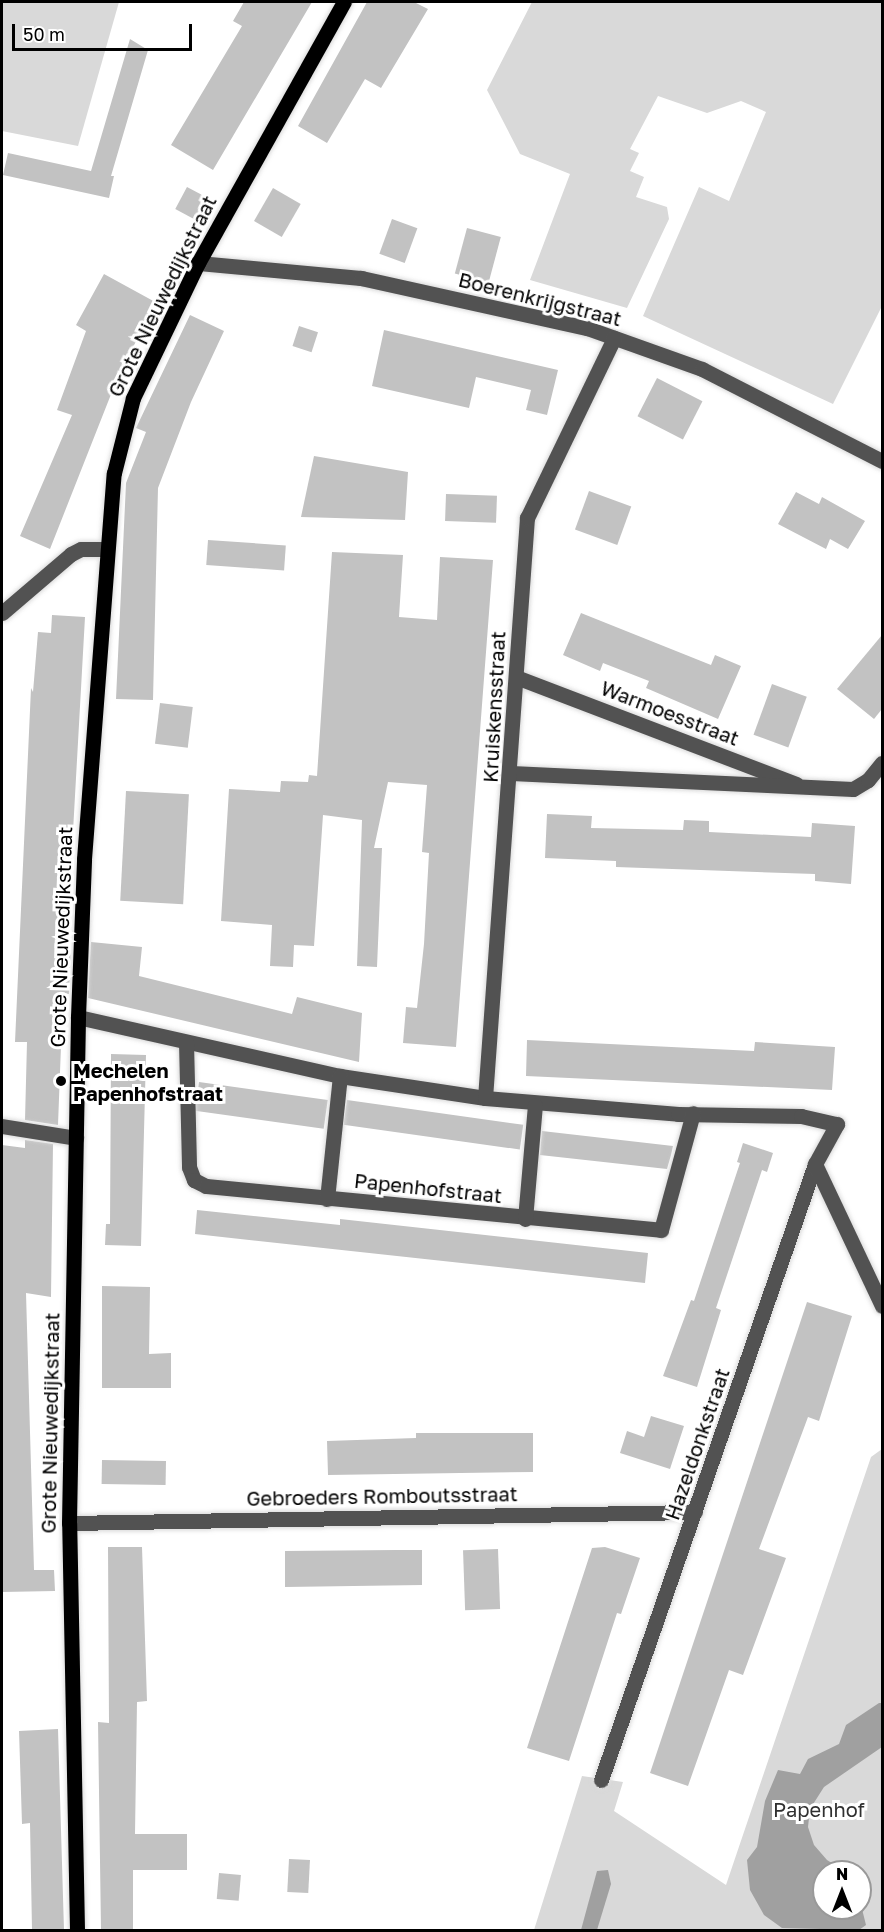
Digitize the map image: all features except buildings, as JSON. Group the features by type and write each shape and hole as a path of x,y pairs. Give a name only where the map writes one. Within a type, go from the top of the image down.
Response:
{"main road":[{"name":"Grote Nieuwedijkstraat","path":"77,1930 69,1522 78,1017 84,860 114,473 133,398 198,263 344,2"}],"street":[{"name":"Boerenkrijgstraat","path":"198,263 361,278 587,328 702,369 882,461"},
{"name":"Kruiskensstraat","path":"485,1098 511,773 527,518 614,338"},
{"path":"2,613 71,554 81,549 107,549"},
{"name":"Warmoesstraat","path":"516,676 810,789"},
{"name":"Warmoesstraat","path":"511,773 810,789 853,789 868,780 882,763"},
{"path":"78,1017 340,1076 535,1105 693,1113"},
{"name":"Papenhofstraat","path":"186,1042 189,1167 194,1180 206,1186 525,1219 661,1230 693,1113"},
{"name":"Papenhofstraat","path":"327,1199 340,1076"},
{"name":"Papenhofstraat","path":"525,1219 535,1105"},
{"name":"Hazeldonkstraat","path":"601,1779 815,1164 837,1124 801,1116 693,1113"},
{"path":"2,1126 76,1138"},
{"path":"815,1164 882,1306"},
{"name":"Gebroeders Romboutsstraat","path":"69,1522 695,1512"}],"green space":[{"path":"2,2 119,2 78,146 2,131"},
{"path":"532,2 882,2 882,306 833,404 643,316 699,187 729,201 766,112 741,101 707,113 658,96 630,149 639,153 630,171 644,177 636,197 667,207 669,219 627,308 530,280 570,174 520,154 487,90"},
{"name":"Papenhof","path":"882,1449 882,1930 534,1930 582,1776 623,1782 614,1811 726,1885 871,1457"}],"shaded area":[{"path":"882,1703 882,1747 824,1787 810,1809 808,1827 814,1845 827,1860 812,1860 812,1920 865,1920 866,1925 859,1930 782,1928 764,1915 750,1890 747,1860 757,1847 765,1801 778,1770 800,1774 808,1759 839,1744 846,1725"},
{"path":"608,1870 611,1884 597,1930 581,1930 597,1871"}],"place":[{"name":"Mechelen Papenhofstraat","path":"61,1081"}]}
